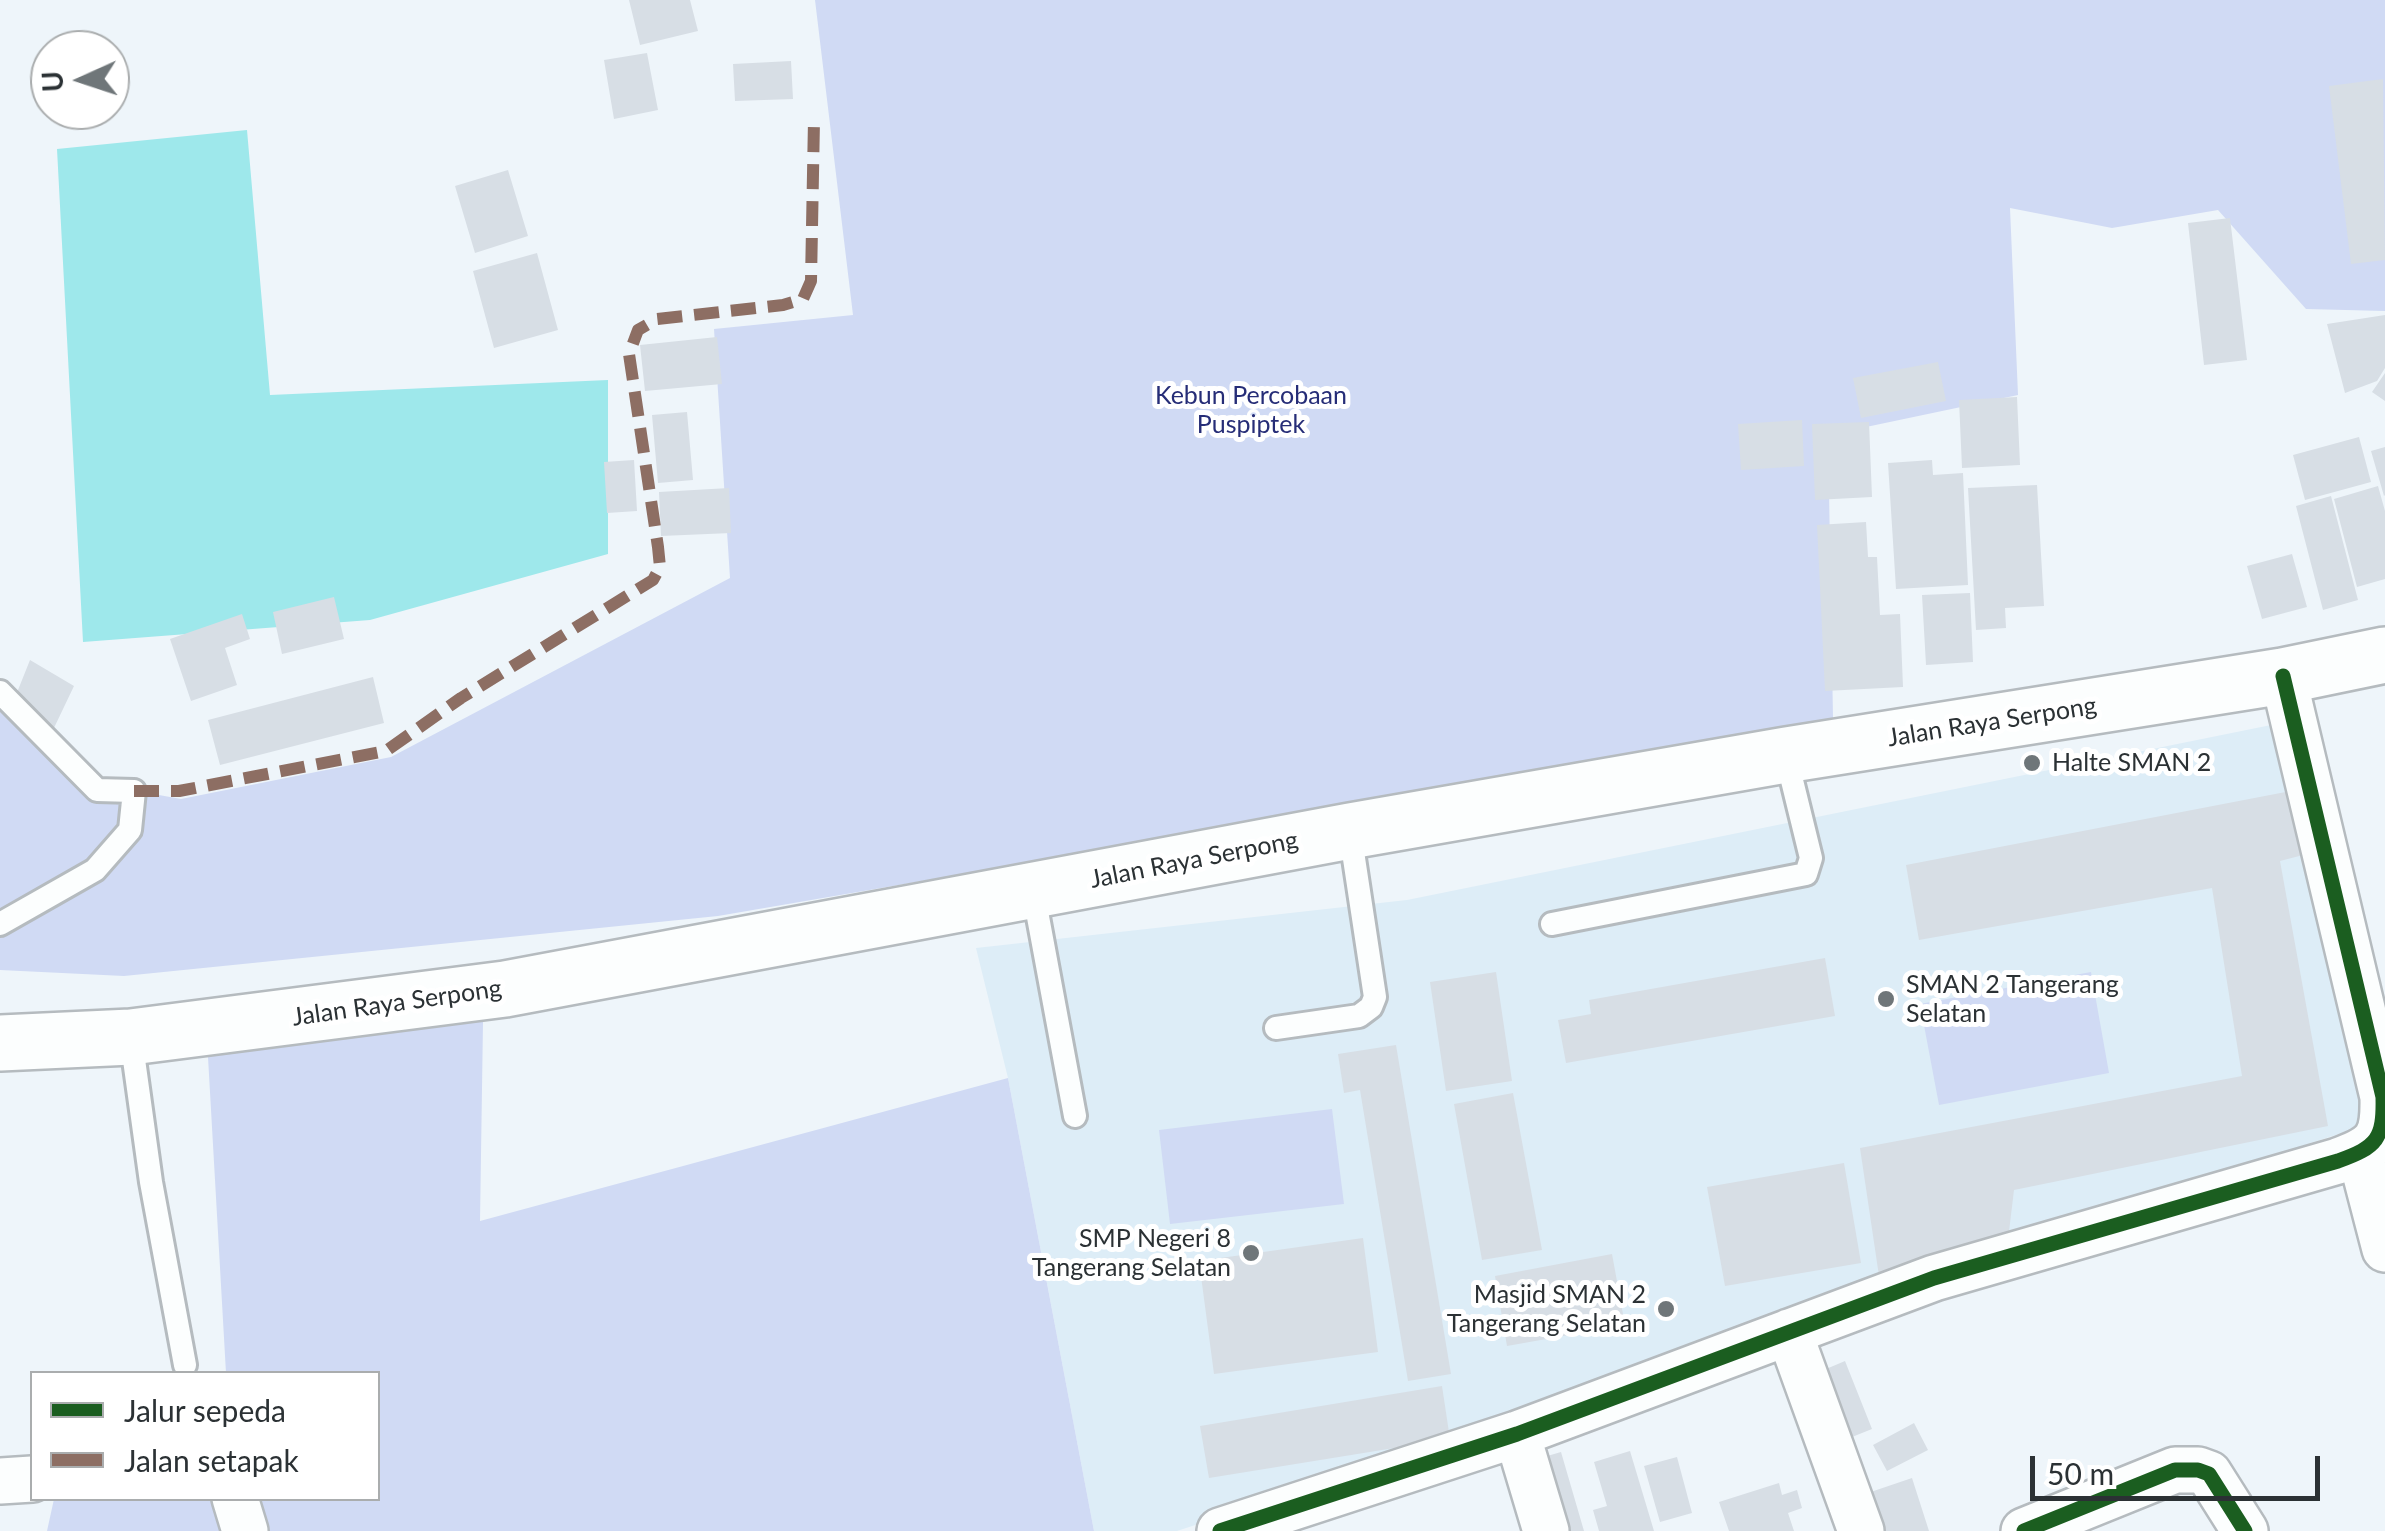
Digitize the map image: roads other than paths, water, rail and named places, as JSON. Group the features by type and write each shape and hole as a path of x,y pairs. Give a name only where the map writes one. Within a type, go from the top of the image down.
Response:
{"main road":[{"name":"Jalan Raya Serpong","path":"0,1043 131,1037 505,989 1350,831 1786,755 2283,676 2385,655"}],"street":[{"path":"1220,1531 1517,1434 1934,1278 2360,1153 2372,1146 2382,1132 2384,1096 2283,676"},
{"path":"2360,1153 2385,1249"},
{"path":"1788,1332 1862,1531"},
{"path":"1517,1434 1546,1531"},
{"path":"2024,1531 2175,1470 2209,1474 2245,1531"},
{"path":"0,1481 30,1479"},
{"path":"236,1501 245,1531"}],"lane":[{"path":"0,692 97,790 134,791 130,830 94,870 0,924"},
{"path":"1552,924 1806,874 1810,858 1786,755"},
{"path":"1276,1028 1359,1016 1371,1008 1374,997 1350,831"},
{"path":"1033,890 1075,1116"},
{"path":"131,1037 151,1182 184,1365"}],"water":[{"path":"247,130 270,395 608,380 608,554 370,620 83,642 57,149"}],"place":[{"name":"Halte SMAN 2","path":"2032,763"},
{"name":"SMAN 2 Tangerang Selatan","path":"1886,999"},
{"name":"SMP Negeri 8 Tangerang Selatan","path":"1251,1253"},
{"name":"Masjid SMAN 2 Tangerang Selatan","path":"1666,1309"}],"park label":[{"name":"Kebun Percobaan Puspiptek","path":"1251,410"}]}
